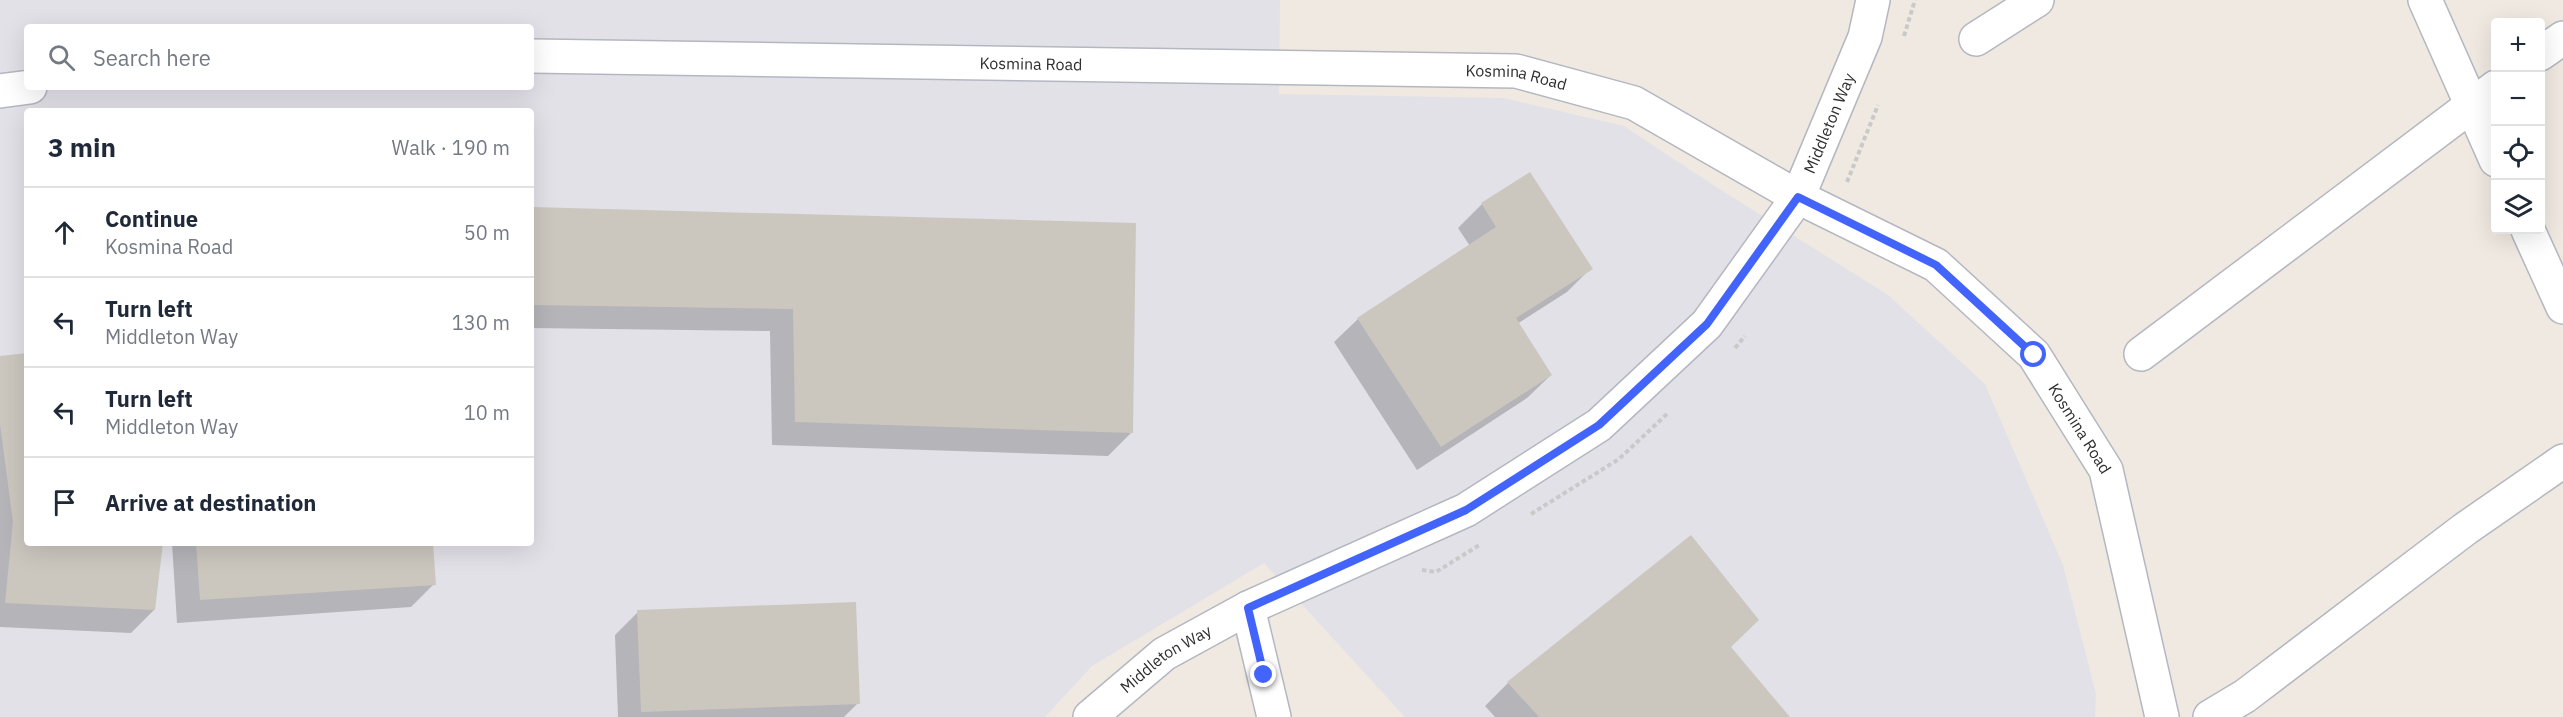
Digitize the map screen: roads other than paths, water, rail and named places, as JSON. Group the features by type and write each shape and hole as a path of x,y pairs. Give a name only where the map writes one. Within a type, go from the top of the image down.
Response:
{"street":[{"name":"Middleton Way","path":"1090,717 1164,654 1248,608 1466,510 1599,425 1707,324 1798,197 1865,37 1874,0"},
{"path":"1976,39 2037,0"},
{"path":"2425,0 2483,96 2491,135"},
{"path":"2545,51 2563,38"},
{"name":"Kosmina Road","path":"534,56 1516,71 1634,103 1798,197 1936,265 2034,355 2106,470 2162,717"},
{"path":"0,91 24,88"},
{"path":"2141,354 2483,96"},
{"path":"2530,234 2563,307"},
{"path":"2210,717 2245,696 2465,529 2563,461"},
{"path":"1248,608 1274,717"}]}
